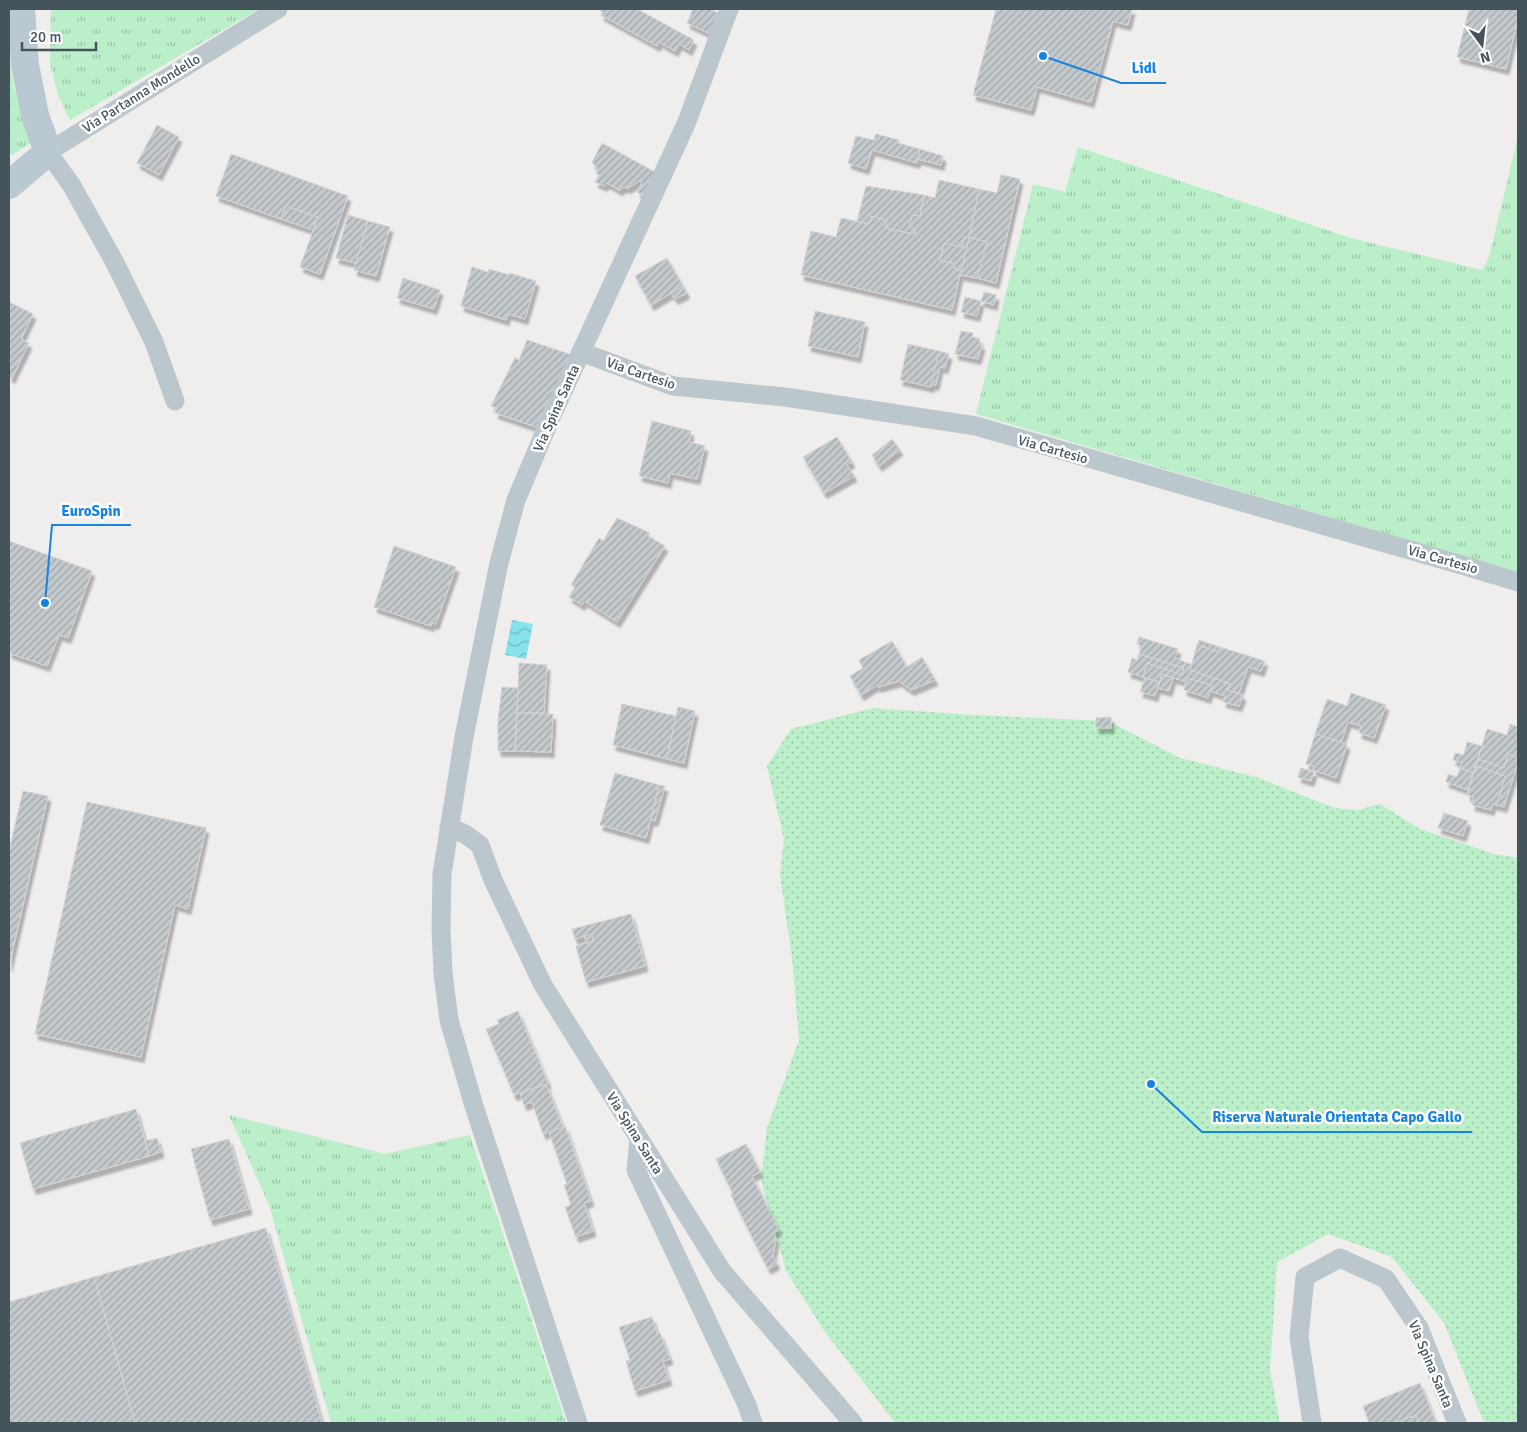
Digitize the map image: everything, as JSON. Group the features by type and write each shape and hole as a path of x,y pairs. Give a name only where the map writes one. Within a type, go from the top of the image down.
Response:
{"main road":[{"path":"9,16 13,9"},
{"path":"21,9 25,66 35,115 48,152"},
{"name":"Via Partanna Mondello","path":"9,185 48,152"}],"street":[{"name":"Via Partanna Mondello","path":"48,152 278,9"},
{"name":"Via Spina Santa","path":"578,1423 474,1106 449,1020 443,973 441,930 442,874 464,737 499,563 516,500 581,352 686,124 728,9"},
{"path":"48,152 72,186 114,261 154,342 175,401"},
{"name":"Via Cartesio","path":"581,352 672,386 785,397 976,426 1518,582"},
{"name":"Via Spina Santa","path":"449,827 465,834 480,845 493,880 543,985 722,1271 853,1423"},
{"path":"640,1139 636,1170 747,1405 753,1423"},
{"name":"Via Spina Santa","path":"1312,1423 1299,1337 1304,1277 1340,1258 1386,1279 1419,1328 1457,1423"}],"green space":[{"path":"51,9 259,9 70,120 58,95 50,63"},
{"path":"10,62 14,87 32,142 12,155 9,152"},
{"path":"1518,136 1518,572 976,414 1033,184 1065,192 1078,147 1351,238 1482,270 1489,257"},
{"path":"873,708 1108,721 1180,758 1256,777 1334,808 1358,810 1380,804 1420,829 1494,854 1518,858 1518,1423 1484,1423 1444,1323 1392,1257 1328,1234 1277,1262 1270,1370 1280,1423 895,1423 825,1332 786,1271 761,1179 767,1128 799,1040 792,957 780,876 784,839 767,766 791,729"},
{"path":"229,1115 385,1154 470,1135 566,1423 331,1423 269,1205"}],"water":[{"path":"512,620 533,624 526,659 505,655"}],"building":[{"path":"598,9 637,9 694,40 689,50 679,44 675,51 659,42 657,46 601,15 603,12"},
{"path":"693,9 710,9 720,14 710,34 687,23"},
{"path":"996,9 1132,9 1128,25 1113,21 1091,102 1037,87 1031,110 973,95"},
{"path":"1469,9 1518,9 1518,18 1506,69 1457,57"},
{"path":"157,125 179,137 159,175 137,163"},
{"path":"876,134 899,140 898,143 920,149 917,163 872,150 866,169 848,163 856,136 874,140"},
{"path":"602,143 655,172 643,195 637,192 642,183 639,181 628,188 624,187 619,190 607,183 604,186 595,182 599,175 596,173 598,169 592,162"},
{"path":"920,149 943,156 941,165 918,159"},
{"path":"231,154 348,196 320,274 300,267 318,217 286,206 281,219 216,196"},
{"path":"1001,175 1020,179 996,283 977,278 987,242 969,237 979,189 997,193"},
{"path":"939,180 979,189 969,237 987,242 977,278 960,275 952,310 801,275 811,231 836,237 841,218 869,224 871,216 887,220 885,228 914,234 916,229 909,227 912,215 920,216 924,195 935,198","holes":["964,237 969,238 961,271 954,269 955,264 940,260 944,243 962,247"]},
{"path":"866,186 924,195 920,216 912,215 909,227 916,229 914,234 885,228 887,220 871,216 869,224 857,221"},
{"path":"286,206 318,217 313,230 281,219"},
{"path":"348,215 368,221 356,263 336,258"},
{"path":"368,221 390,227 376,276 354,270"},
{"path":"964,237 969,238 961,271 954,269 955,264 940,260 944,243 962,247"},
{"path":"667,258 683,286 651,305 635,276"},
{"path":"472,267 488,272 489,269 509,275 509,273 536,281 525,319 508,314 506,320 461,306"},
{"path":"403,278 440,290 434,309 397,298"},
{"path":"683,286 687,293 675,299 671,293"},
{"path":"984,292 996,295 994,305 981,301"},
{"path":"965,297 981,301 977,316 961,312"},
{"path":"9,302 33,314 21,339 29,343 12,378 9,376"},
{"path":"815,311 865,322 858,357 808,346"},
{"path":"961,331 973,333 972,337 980,339 979,344 982,345 978,359 955,354"},
{"path":"527,340 572,355 536,427 495,413 497,408 491,406 515,358 519,360"},
{"path":"908,344 939,351 931,387 900,380"},
{"path":"939,351 949,354 945,368 940,367 936,385 931,384"},
{"path":"652,421 691,431 689,442 705,446 697,479 670,473 668,483 639,476"},
{"path":"837,437 852,462 847,465 854,476 824,493 803,457"},
{"path":"892,439 900,450 879,466 872,455"},
{"path":"617,518 650,533 648,536 665,546 617,622 584,601 582,605 569,597 575,587 571,585 599,538 603,541"},
{"path":"9,541 92,571 68,638 59,635 47,666 9,653"},
{"path":"394,546 456,567 436,624 432,623 431,626 374,607"},
{"path":"1139,637 1178,649 1175,658 1185,662 1183,668 1139,654 1142,646 1137,644"},
{"path":"1199,640 1220,647 1218,652 1197,645"},
{"path":"892,641 907,667 922,657 935,680 911,690 899,681 878,687 877,685 861,695 850,676 863,668 859,660"},
{"path":"1197,645 1218,652 1220,647 1265,661 1261,671 1248,667 1239,693 1227,690 1230,684 1190,670"},
{"path":"1139,654 1183,668 1182,675 1147,663 1143,677 1128,672 1132,658 1137,660"},
{"path":"1185,662 1191,664 1190,670 1230,684 1227,690 1243,695 1239,706 1223,702 1225,696 1210,691 1212,685 1187,678 1186,682 1162,674 1159,682 1143,677 1147,663 1182,675"},
{"path":"519,663 547,665 544,713 517,713"},
{"path":"1162,674 1173,678 1169,691 1158,688"},
{"path":"1145,678 1159,682 1155,696 1140,692"},
{"path":"1187,678 1212,685 1208,698 1184,690"},
{"path":"502,687 518,688 515,751 498,751 498,720"},
{"path":"1351,693 1386,705 1374,738 1359,733 1361,726 1348,722 1341,742 1315,734 1327,699 1347,706"},
{"path":"622,704 676,716 667,759 613,745"},
{"path":"678,707 695,711 684,763 667,759"},
{"path":"517,713 553,714 551,752 515,751"},
{"path":"1111,717 1111,728 1096,728 1096,718"},
{"path":"1510,724 1518,727 1518,758 1508,754 1504,768 1478,759 1487,729 1507,735"},
{"path":"1315,734 1347,744 1336,778 1313,770 1314,766 1306,764"},
{"path":"1467,742 1482,746 1473,773 1460,768 1462,763 1453,760 1455,753 1464,755"},
{"path":"1508,754 1518,758 1518,762 1504,807 1497,805 1505,776 1476,766 1478,759 1504,768"},
{"path":"1476,766 1505,776 1497,805 1493,804 1491,810 1472,805 1474,797 1467,795"},
{"path":"1301,768 1314,772 1311,781 1298,777"},
{"path":"1460,768 1473,773 1468,790 1446,782 1448,774 1457,777"},
{"path":"615,773 659,785 646,838 600,825"},
{"path":"659,785 665,786 655,821 651,820"},
{"path":"23,791 48,796 9,966 9,851"},
{"path":"87,802 206,828 188,909 175,905 141,1057 35,1034"},
{"path":"1444,813 1468,821 1463,836 1438,828"},
{"path":"631,914 645,966 586,982 576,946 593,941 592,934 575,939 572,929"},
{"path":"592,934 593,941 586,943 585,936"},
{"path":"518,1011 548,1083 514,1095 486,1029 499,1024 497,1020"},
{"path":"546,1084 563,1127 543,1134 532,1102 524,1105 520,1093"},
{"path":"136,1109 149,1156 33,1189 20,1143"},
{"path":"565,1126 591,1201 584,1203 593,1231 576,1237 565,1207 571,1205 564,1185 567,1184 549,1132"},
{"path":"157,1138 161,1152 149,1156 145,1141"},
{"path":"229,1139 249,1209 210,1220 191,1149"},
{"path":"746,1144 760,1172 752,1176 779,1230 773,1233 776,1239 773,1256 777,1264 768,1269 731,1195 733,1194 716,1159"},
{"path":"266,1228 322,1423 135,1423 94,1277"},
{"path":"94,1277 135,1423 9,1423 9,1302"},
{"path":"652,1317 657,1334 660,1333 670,1359 663,1361 669,1380 635,1391 626,1361 630,1360 619,1327"},
{"path":"1420,1383 1436,1423 1419,1423 1416,1415 1394,1423 1369,1423 1363,1406"},
{"path":"1416,1415 1419,1423 1394,1423"}],"place":[{"name":"Lidl","path":"1043,56"},
{"name":"EuroSpin","path":"45,603"},
{"name":"Riserva Naturale Orientata Capo Gallo","path":"1151,1084"}]}
